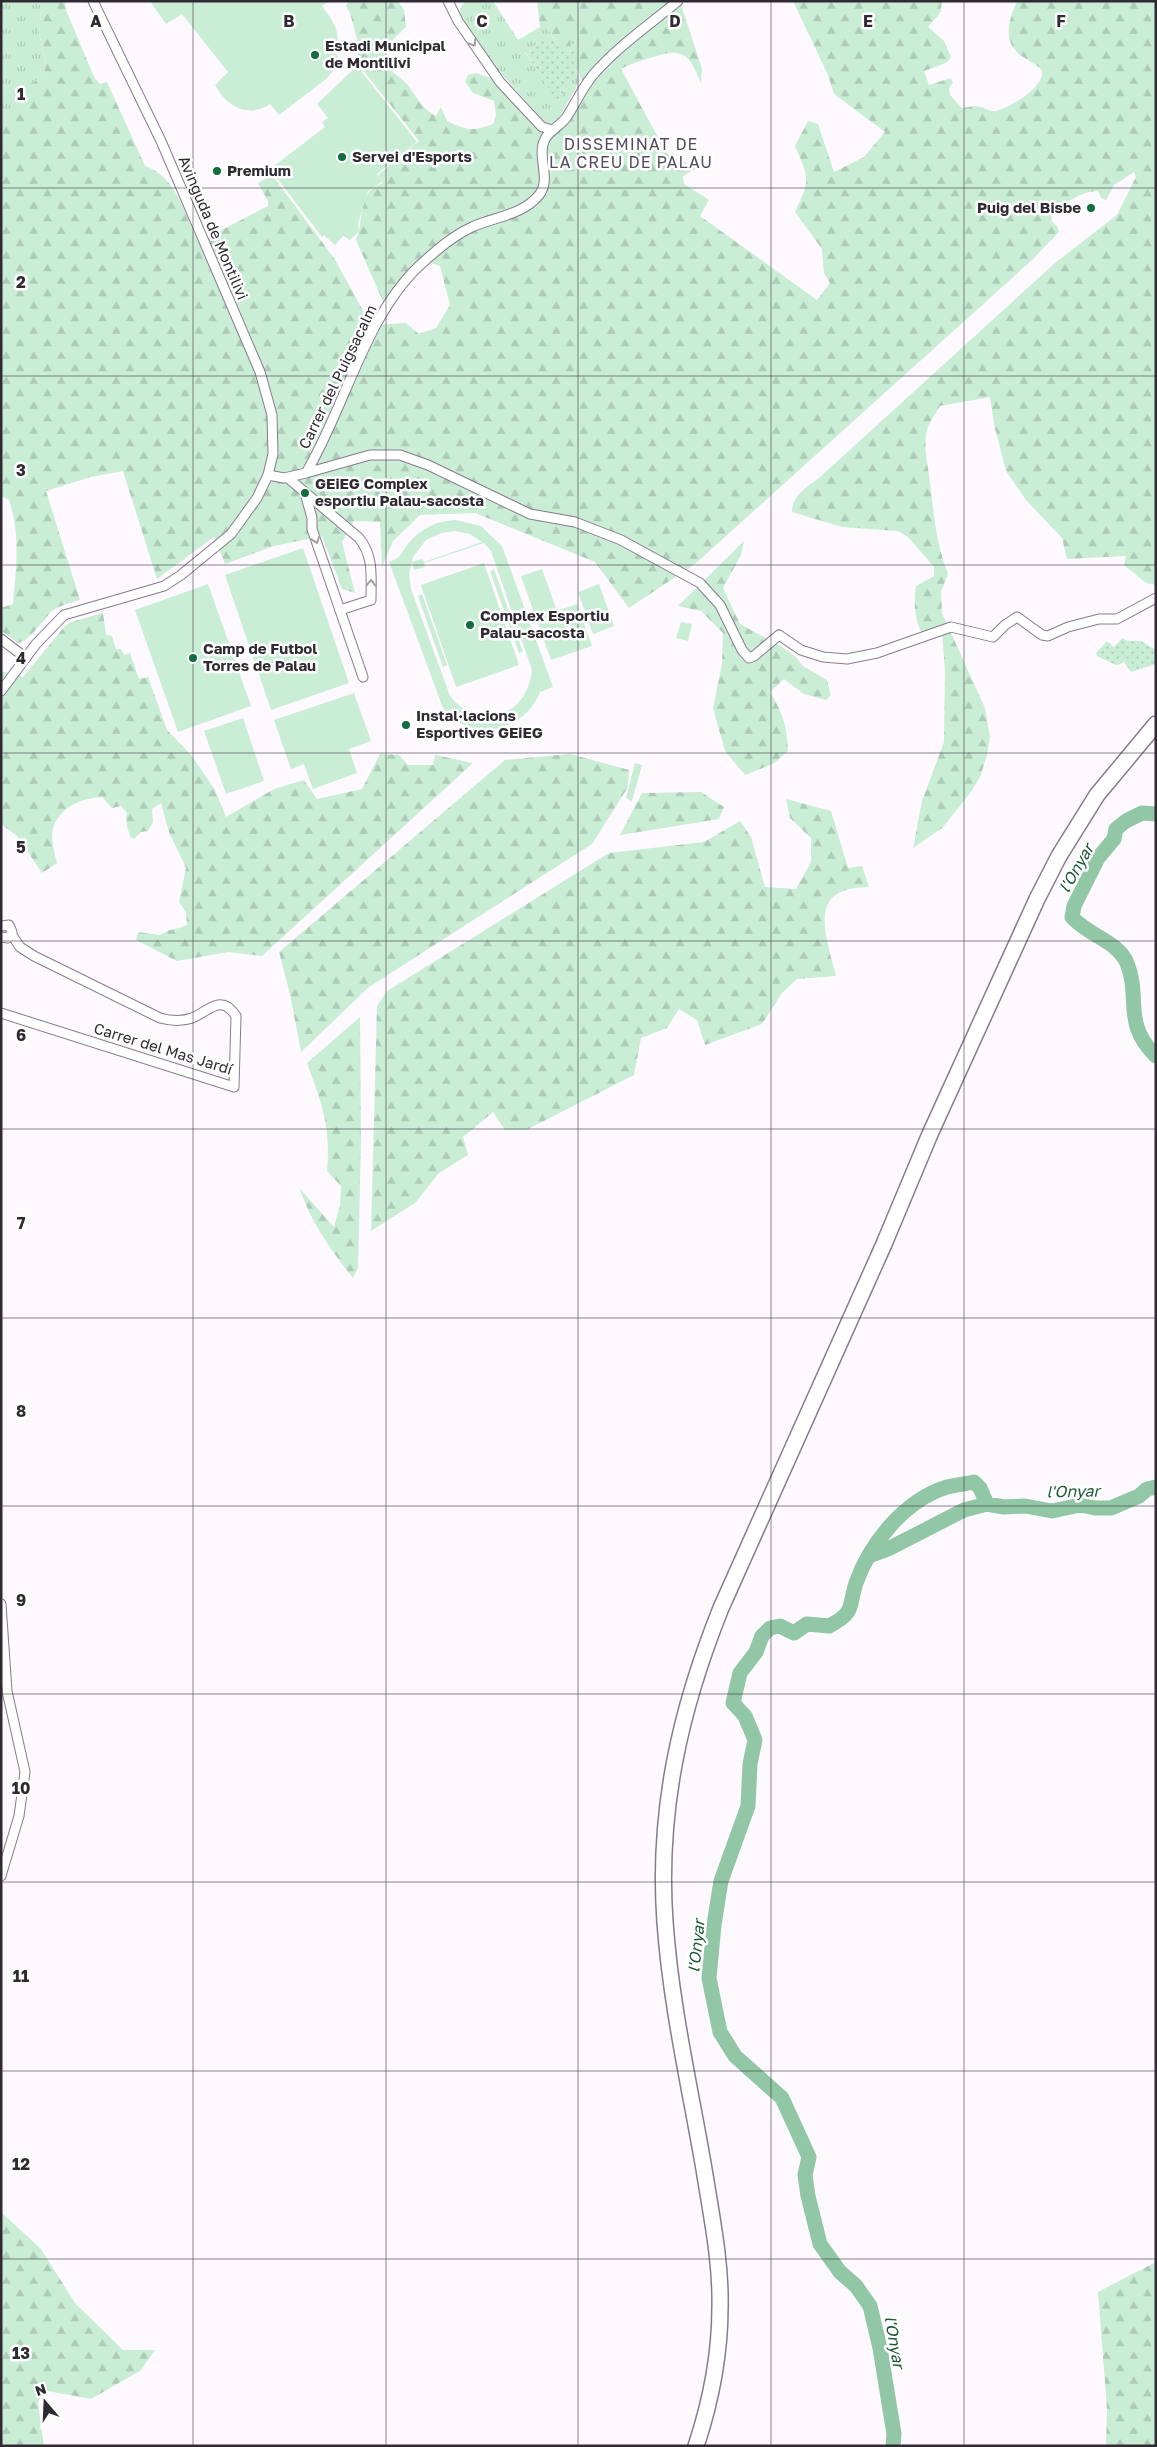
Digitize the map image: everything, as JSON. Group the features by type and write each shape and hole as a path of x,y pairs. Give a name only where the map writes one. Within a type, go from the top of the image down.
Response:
{"highway":[{"path":"696,2446 707,2413 715,2372 720,2292 717,2249 673,1988 665,1921 664,1864 666,1819 671,1776 683,1717 704,1650 721,1608 884,1244 930,1134 1037,899 1059,856 1097,795 1156,724"}],"street":[{"name":"Avinguda de Montilivi","path":"1,691 54,624 64,615 146,593 182,575 231,534 257,498 268,475 274,437 268,396 260,372 160,141 93,1"},
{"path":"448,1 458,21 500,82 542,128 553,130"},
{"name":"Carrer del Puigsacalm","path":"268,475 288,478 306,473 318,453 341,397 389,304 415,270 434,251 472,227 502,218 532,203 541,193 544,181 542,152 545,140 566,118 582,91 600,67 678,1"},
{"path":"306,473 370,455 400,455 428,465 530,514 575,522 621,540 660,563 694,578 707,589 720,605 742,650 748,658 754,656 779,635 801,650 823,657 847,659 878,653 951,627 993,638 1004,625 1017,617 1042,635 1048,636 1068,627 1099,619 1117,619 1156,598"},
{"path":"288,478 359,538 367,548 371,566 371,600 340,610"},
{"path":"305,492 312,518 312,529 363,676"},
{"path":"1,639 26,658"},
{"path":"1,916 4,925 12,930 12,935 8,938 1,937"},
{"name":"Carrer del Mas Jardí","path":"1,1013 234,1087 236,1016 227,1007 221,1004 211,1006 186,1020 160,1018 34,956 20,946 12,935"},
{"path":"1,1604 7,1691 24,1758 25,1778 19,1816 1,1876"}],"green space":[{"path":"1,1 42,1 39,33 46,65 43,77 31,83 1,118"},
{"path":"42,1 65,1 66,10 94,77 100,84 107,82 145,166 165,178 172,187 198,242 268,206 268,201 258,183 272,175 334,258 371,325 406,323 419,334 436,328 450,305 440,266 423,260 385,306 356,240 366,197 372,189 383,183 378,175 419,141 358,64 358,43 350,13 346,6 349,1 398,1 404,10 406,27 393,40 386,51 385,57 390,69 405,82 421,104 430,112 436,116 441,107 447,121 470,129 493,124 496,115 494,101 473,93 465,82 468,75 476,73 493,79 549,138 558,132 589,89 580,77 576,65 576,37 571,50 561,51 547,27 540,27 537,1 680,1 702,69 701,83 688,59 677,53 661,55 621,69 667,154 697,168 683,176 684,184 709,200 700,216 817,300 830,283 824,273 822,249 795,212 804,192 806,179 803,165 795,146 808,121 818,124 834,172 864,157 885,132 834,94 828,75 793,1 942,1 940,13 928,27 944,41 951,57 946,63 924,71 929,85 951,78 953,83 949,88 950,95 962,108 976,106 996,111 1018,101 1026,95 1042,76 1042,70 1014,49 1009,37 1010,22 1017,1 1156,1 1156,585 1146,583 1124,565 1126,556 1067,559 1062,538 1026,500 1006,471 994,424 990,397 940,406 928,427 926,456 936,529 948,574 941,592 942,613 985,708 990,737 980,777 971,792 942,828 913,848 922,801 944,742 945,672 942,631 924,637 919,626 915,606 916,586 934,576 934,567 908,537 898,531 842,527 792,512 795,500 805,488 819,478 1055,263 1117,215 1136,177 1134,172 1114,185 1106,200 1101,198 1098,191 1085,193 1051,213 1052,222 1057,226 1059,232 1031,261 695,564 629,608 595,562 475,513 420,515 393,541 382,567 380,522 354,521 342,542 355,593 342,589 322,536 274,546 225,564 214,537 157,579 123,471 91,477 46,491 80,600 65,604 51,612 31,635 18,643 1,631 1,608 13,604 17,552 13,513 9,500 1,496 1,118 31,83 43,77 46,64 39,33"},
{"path":"150,1 329,1 322,6 336,27 337,45 334,52 342,61 326,79 279,115 270,104 253,110 238,108 225,99 215,85 228,72 182,14 166,24"},
{"path":"465,1 493,1 518,40 540,27 547,27 552,36 525,52 557,101 577,73 580,80 558,120 549,124 545,122 494,66 460,14 460,9"},
{"path":"552,36 561,51 571,50 570,37 576,36 577,73 557,102 525,51"},
{"name":"Servei d'Esports","path":"357,66 417,142 377,174 382,182 368,191 358,224 359,231 350,240 343,236 335,245 324,235 322,237 270,169 325,127 322,122 328,118 317,104"},
{"path":"456,520 481,526 502,546 553,687 540,692 528,712 519,719 499,728 476,728 462,724 443,708 389,562 399,557 413,538 429,526","holes":["455,531 470,534 482,542 424,562 422,559 412,562 414,570 425,567 424,563 484,543 491,551 532,670 529,686 522,698 512,708 501,714 488,716 475,714 462,708 450,696 411,589 409,574 413,557 426,540 441,533"]},
{"path":"744,541 741,555 723,588 740,624 781,646 795,656 803,666 827,680 831,695 826,700 804,694 784,679 770,692 784,720 788,751 773,764 745,775 725,751 713,708 722,664 723,633 701,611 678,606"},
{"path":"303,548 349,683 271,710 225,575"},
{"name":"Complex Esportiu Palau-sacosta","path":"484,563 519,665 456,687 421,585"},
{"path":"494,569 523,652 519,653 490,571"},
{"path":"542,569 557,611 577,604 592,646 551,660 521,576"},
{"name":"Camp de Futbol Torres de Palau","path":"208,584 251,706 178,732 135,610"},
{"path":"599,584 614,626 593,634 578,592"},
{"path":"422,594 447,665 443,667 418,596"},
{"path":"103,613 106,635 112,636 116,649 121,649 124,655 130,653 139,679 148,677 167,730 192,756 215,790 226,817 274,789 304,780 317,799 362,789 380,754 399,755 408,765 433,765 435,755 473,763 262,956 228,952 177,961 136,940 138,932 160,935 187,925 186,912 179,902 186,868 169,832 161,803 152,809 153,822 148,831 141,832 134,839 131,838 128,829 127,813 121,806 112,808 102,797 85,800 69,807 57,819 52,835 57,863 42,873 17,836 1,824 1,671 23,677 64,627 71,622"},
{"path":"681,622 692,624 688,641 676,638"},
{"path":"1122,638 1128,641 1141,641 1156,650 1156,664 1131,672 1123,661 1121,664 1116,665 1097,656 1096,653 1107,641 1114,647"},
{"path":"354,693 371,741 349,749 357,773 313,789 304,764 291,769 274,720"},
{"path":"243,718 264,781 226,794 204,731"},
{"path":"570,754 629,770 628,787 592,844 369,987 301,1052 290,994 279,952 505,760"},
{"path":"635,763 642,765 632,801 626,798"},
{"path":"701,792 724,807 719,819 620,835 642,793"},
{"path":"786,799 831,811 848,868 862,866 869,887 849,889 835,895 828,904 825,916 825,930 836,976 797,979 782,993 762,1024 705,1045 697,1020 679,1009 667,1028 641,1038 634,1075 526,1130 505,1130 493,1112 463,1137 468,1155 439,1173 415,1203 371,1231 377,1006 387,991 609,853 704,842 740,821 751,837 765,887 796,889 811,862 811,838 790,818"},
{"path":"360,1017 361,1140 358,1268 353,1278 316,1225 300,1189 334,1227 340,1205 341,1186 327,1171 328,1141 324,1116 307,1063"},
{"path":"1,2212 41,2249 75,2303 123,2350 155,2350 140,2371 91,2399 42,2390 38,2403 44,2446 1,2446"},
{"path":"1156,2262 1156,2446 1106,2446 1107,2409 1098,2292"}],"waterway":[{"name":"l'Onyar","path":"1156,814 1142,813 1126,821 1116,829 1114,839 1098,858 1074,906 1072,917 1123,955 1131,976 1134,1010 1139,1032 1156,1056"},
{"name":"l'Onyar","path":"893,2446 894,2434 880,2348 870,2306 856,2286 840,2272 820,2244 808,2196 805,2175 809,2157 782,2098 735,2056 720,2032 709,1978 714,1925 721,1881 748,1806 750,1764 755,1740 745,1716 733,1703 740,1673 756,1652 762,1636 770,1628 780,1626 794,1633 807,1624 829,1626 843,1617 850,1608 862,1568 880,1538 903,1513 932,1493 947,1487 974,1482 980,1488 987,1504 1004,1507 1025,1506 1052,1511 1080,1505 1095,1508 1111,1508 1139,1496 1147,1489 1156,1487"},
{"name":"l'Onyar","path":"869,1556 888,1549 964,1510 987,1504"}],"place":[{"name":"Estadi Municipal de Montilivi","path":"315,55"},
{"name":"Servei d'Esports","path":"342,157"},
{"name":"Premium","path":"217,171"},
{"name":"Puig del Bisbe","path":"1091,208"},
{"name":"GEiEG Complex esportiu Palau-sacosta","path":"305,493"},
{"name":"Complex Esportiu Palau-sacosta","path":"470,625"},
{"name":"Camp de Futbol Torres de Palau","path":"193,658"},
{"name":"Instal·lacions Esportives GEiEG","path":"406,725"}],"district":[{"name":"DISSEMINAT DE LA CREU DE PALAU","path":"631,153"}]}
